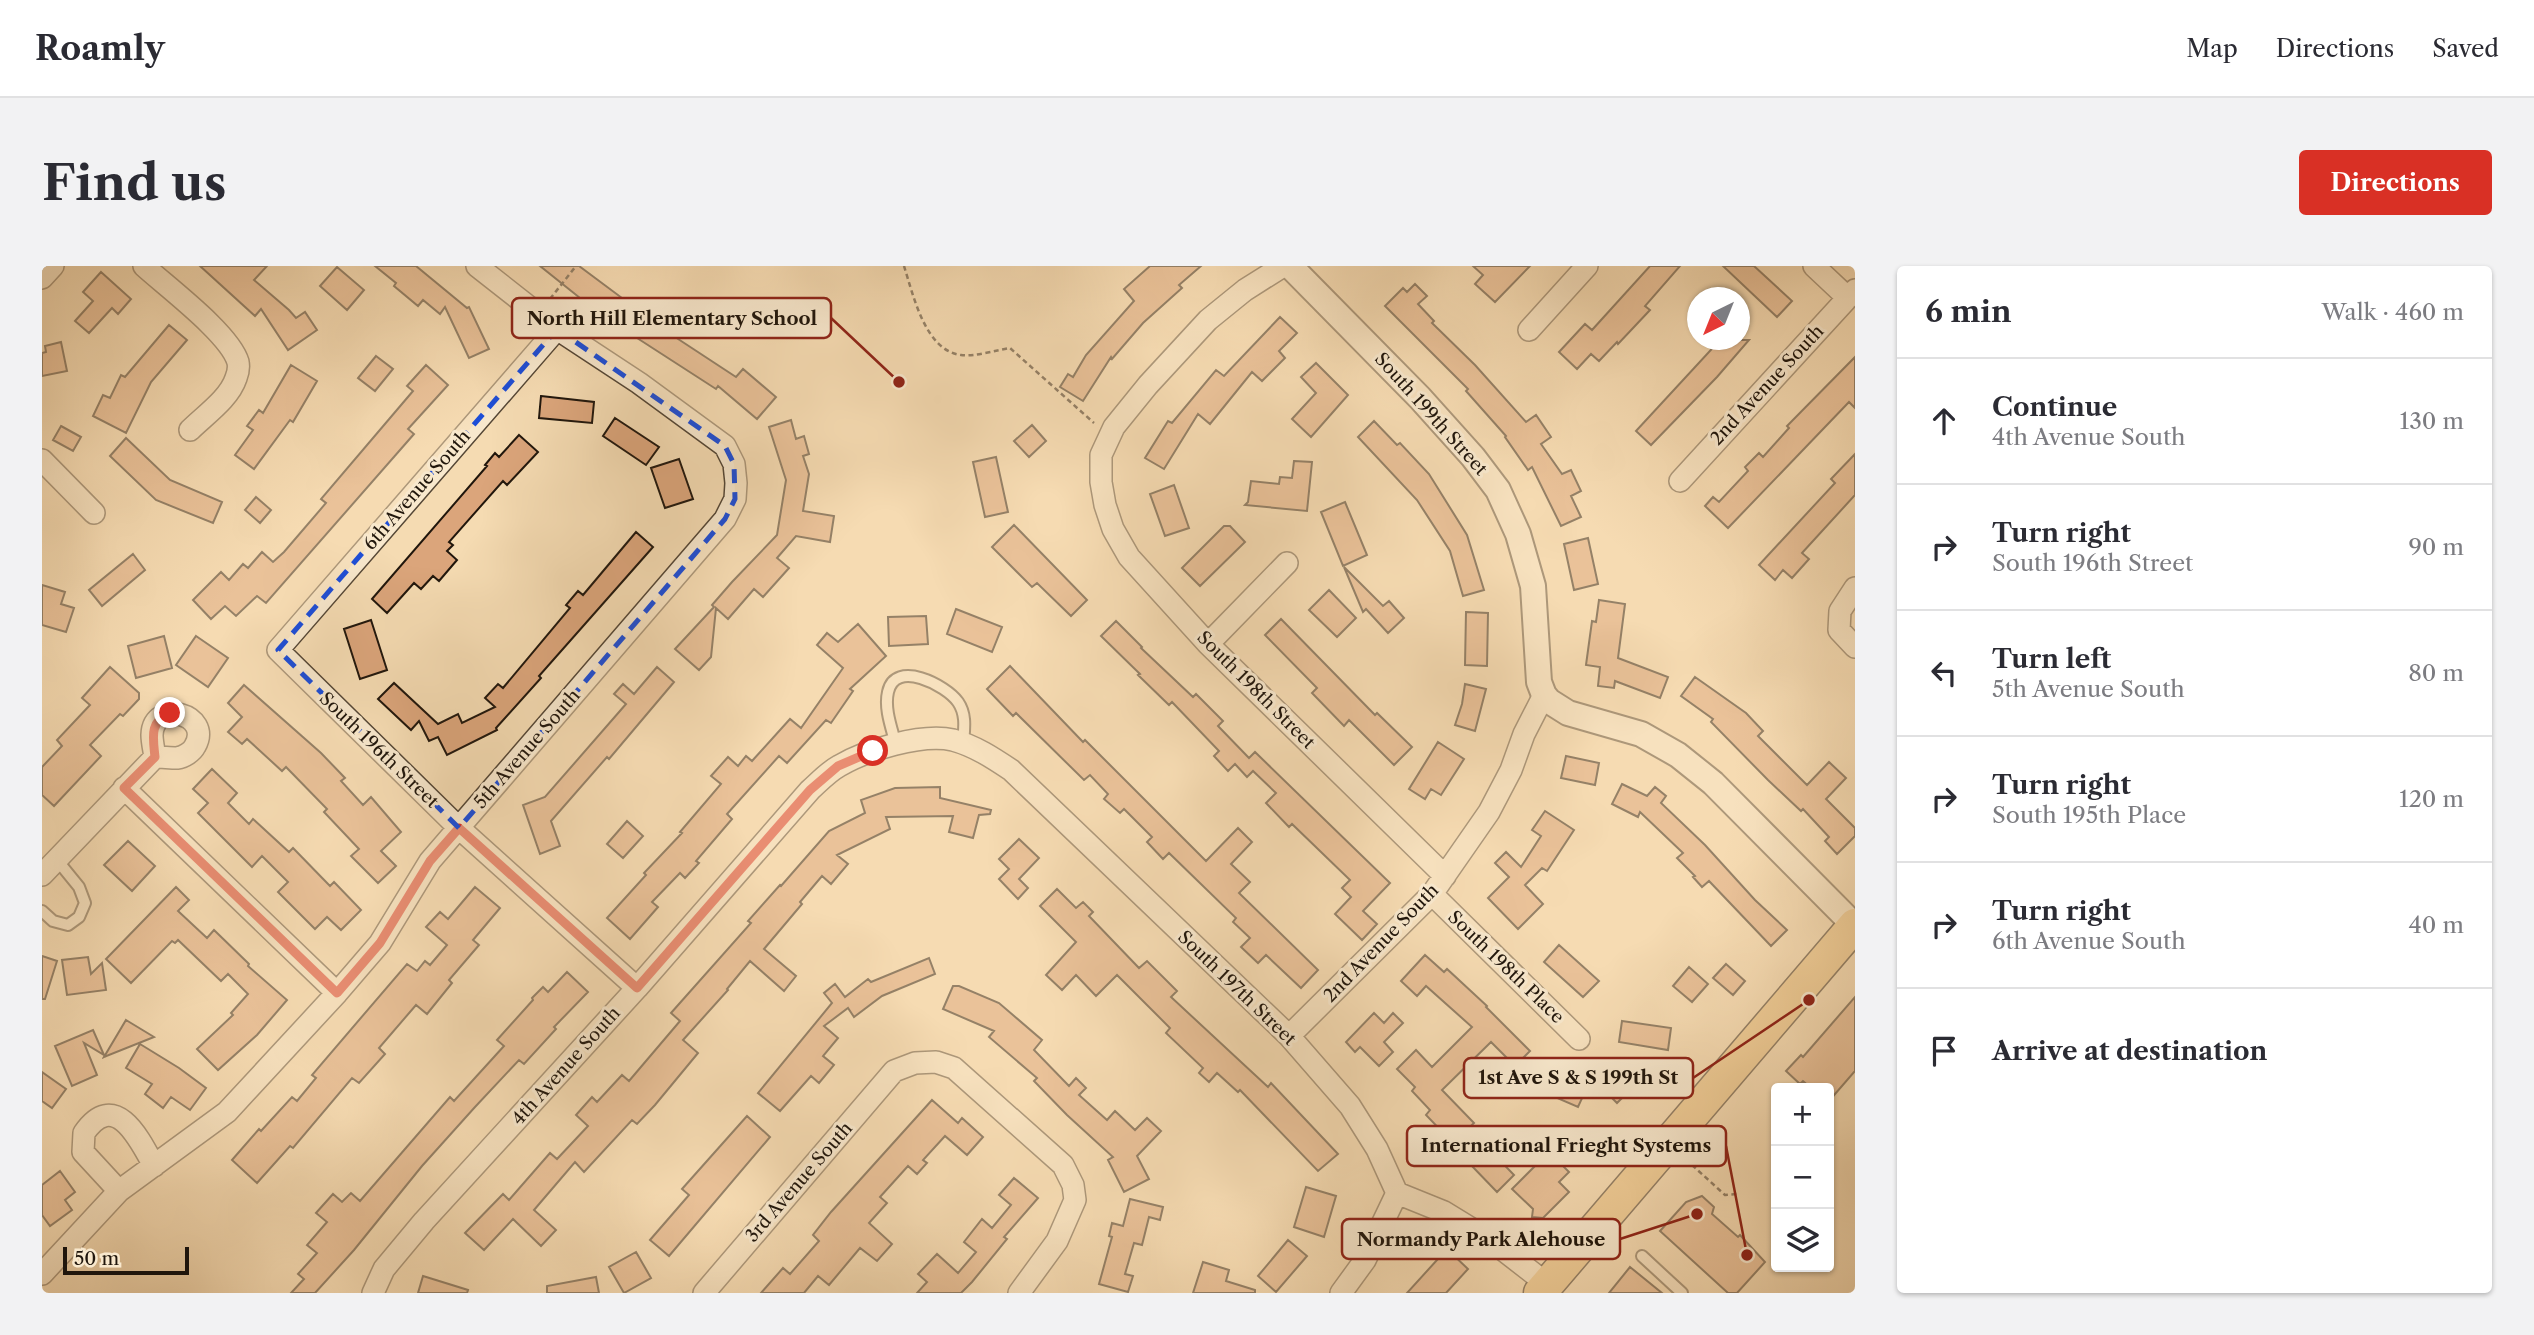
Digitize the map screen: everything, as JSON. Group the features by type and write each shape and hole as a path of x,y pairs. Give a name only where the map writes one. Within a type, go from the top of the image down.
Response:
{"main road":[{"path":"1543,1288 1855,924"}],"street":[{"path":"42,278 53,266"},
{"path":"144,266 222,336 233,350 239,365 229,392 190,430"},
{"path":"477,266 557,329"},
{"path":"1109,437 1148,385 1208,320 1245,290 1283,266"},
{"name":"South 199th Street","path":"1290,266 1420,398 1473,457 1498,491 1518,534 1533,586 1537,670 1544,695"},
{"path":"1528,330 1587,266"},
{"path":"1814,266 1851,294"},
{"name":"2nd Avenue South","path":"1680,481 1851,294"},
{"name":"5th Avenue South","path":"42,1274 120,1191 227,1112 337,993 380,943 430,861 725,519 735,499 736,483 734,464 725,446 639,383 557,329"},
{"name":"6th Avenue South","path":"278,650 557,329"},
{"name":"South 198th Street","path":"1109,437 1101,455 1101,482 1113,529 1129,556 1208,644 1446,876"},
{"path":"42,460 94,513"},
{"path":"1208,644 1287,563"},
{"path":"1855,588 1840,611 1839,630 1855,647"},
{"name":"South 196th Street","path":"278,650 459,828 637,988"},
{"path":"1544,695 1567,713 1641,734 1678,755 1713,783 1855,924"},
{"name":"2nd Avenue South","path":"1289,1036 1432,894 1446,876 1489,812 1544,695"},
{"name":"South 197th Street","path":"895,745 932,739 952,740 982,751 1011,770 1289,1036 1350,1106 1377,1149 1397,1193"},
{"name":"4th Avenue South","path":"373,1293 384,1269 424,1221 637,988 810,790 838,766 895,745"},
{"path":"49,867 155,757"},
{"path":"124,788 337,993"},
{"name":"South 198th Place","path":"1432,894 1580,1039"},
{"name":"3rd Avenue South","path":"704,1293 894,1071 915,1063 936,1062 954,1068 971,1082 1063,1165 1073,1185 1076,1199 1069,1217 1056,1241 1018,1293"},
{"path":"120,1191 83,1152 84,1133 97,1119 114,1116 130,1125 154,1166"},
{"path":"1341,1293 1365,1259 1397,1193 1444,1212 1493,1242 1543,1288"}],"lane":[{"path":"895,745 886,701 888,688 899,678 909,676 937,684 959,703 965,721 963,744"},
{"path":"42,911 53,921 68,925 79,917 85,903 79,887 49,867"},
{"path":"1642,1256 1682,1293"}],"path":[{"path":"538,315 576,266"},
{"path":"904,266 921,320 940,346 960,355 1010,348 1109,437"},
{"path":"1692,1166 1724,1195 1737,1194"}],"highlighted area":[{"path":"557,329 725,446 734,464 735,499 725,519 459,828 278,650"}],"building":[{"path":"200,266 267,266 254,280 296,318 305,312 317,330 288,350 261,309 255,316"},
{"path":"375,266 416,266 469,307 489,349 469,358 445,307 440,314 423,300 418,306"},
{"path":"540,266 579,266 622,298 620,300 672,335 736,377 743,369 776,397 757,419 718,386 716,389 620,327"},
{"path":"1150,266 1201,266 1179,285 1182,288 1143,323 1112,359 1111,357 1083,401 1060,387 1068,374 1073,377 1086,355 1134,301 1124,289"},
{"path":"1473,266 1530,266 1495,302 1475,284 1483,275"},
{"path":"1650,266 1680,266 1645,306 1650,310 1618,344 1617,342 1599,361 1591,354 1577,369 1559,352 1585,324 1592,330"},
{"path":"1723,266 1754,266 1792,301 1777,317 1750,292 1750,287 1745,287"},
{"path":"337,267 364,290 347,310 320,286"},
{"path":"101,272 131,299 118,314 112,308 89,333 75,321 93,301 83,292"},
{"path":"1415,284 1427,296 1418,304 1434,321 1432,323 1475,365 1526,422 1536,415 1551,437 1541,444 1562,474 1571,470 1581,491 1571,496 1581,517 1561,526 1532,467 1528,470 1506,436 1466,391 1468,389 1385,306 1403,288 1407,292"},
{"path":"1280,317 1297,333 1279,351 1285,358 1262,381 1252,372 1210,424 1198,414 1164,469 1145,458 1168,421 1172,423 1216,370 1224,376"},
{"path":"169,325 187,340 151,382 126,433 93,416 103,395 110,398 121,375 125,377"},
{"path":"61,342 67,371 42,376 42,353 46,352 45,346"},
{"path":"1711,350 1740,350 1651,445 1636,431"},
{"path":"376,356 393,369 375,391 358,378"},
{"path":"1855,357 1855,408 1849,402 1728,528 1705,506 1713,497 1719,502 1748,471 1745,467 1759,453 1763,457 1789,428 1787,426"},
{"path":"1316,363 1348,395 1311,437 1292,419 1316,393 1301,377"},
{"path":"291,365 317,381 293,422 290,420 254,469 235,455 253,430 247,426 259,410 263,413"},
{"path":"426,365 448,385 408,429 414,434 266,603 257,596 236,616 225,606 211,619 193,600 221,572 229,580 243,564 248,568 262,552 273,562 284,552 326,503 321,499 413,391 407,386"},
{"path":"541,396 594,402 592,423 539,418"},
{"path":"615,418 659,447 646,465 603,436"},
{"path":"791,420 796,439 804,436 809,454 803,456 809,474 803,511 834,516 830,542 796,536 777,558 789,568 763,597 754,589 728,619 716,608 711,657 699,670 675,649 714,607 712,605 732,582 777,535 786,480 769,427"},
{"path":"1374,421 1397,445 1400,443 1429,474 1467,535 1484,590 1463,596 1450,551 1417,500 1358,437"},
{"path":"1032,425 1046,441 1029,457 1014,441"},
{"path":"61,426 81,437 73,451 53,440"},
{"path":"519,435 538,452 507,485 503,481 449,542 453,545 447,551 457,560 439,581 433,576 421,589 414,583 387,613 372,599 487,466 485,465 495,453 499,457"},
{"path":"126,438 170,480 222,502 213,523 156,500 110,456"},
{"path":"1855,454 1855,495 1802,553 1809,559 1792,578 1783,570 1775,580 1759,565 1835,483 1831,479"},
{"path":"996,457 1008,512 985,517 973,462"},
{"path":"679,459 693,499 665,508 651,468"},
{"path":"1294,461 1312,462 1307,511 1245,505 1248,502 1251,481 1279,484 1280,477 1292,478"},
{"path":"1174,485 1189,528 1165,536 1150,494"},
{"path":"256,497 271,510 260,523 245,510"},
{"path":"1345,502 1367,555 1343,566 1321,512"},
{"path":"1014,525 1087,600 1071,616 1037,583 1032,587 992,547"},
{"path":"1224,526 1230,526 1245,542 1200,586 1182,568"},
{"path":"636,532 653,547 539,676 541,678 497,730 447,755 438,737 429,741 419,721 411,730 378,699 394,683 438,724 458,714 462,723 495,707 485,698 498,684 503,688 570,608 566,605 578,591 583,595"},
{"path":"1588,538 1598,584 1574,590 1564,544"},
{"path":"133,554 145,570 102,606 89,590"},
{"path":"1344,567 1383,606 1389,601 1404,618 1388,633 1366,609 1363,612"},
{"path":"42,585 65,592 61,604 74,608 66,632 42,625"},
{"path":"1329,590 1356,618 1337,637 1309,610"},
{"path":"1599,600 1625,604 1618,658 1668,677 1660,698 1615,681 1614,688 1598,686 1600,667 1586,665 1592,621 1596,622"},
{"path":"956,609 1002,627 992,652 947,634"},
{"path":"1466,612 1488,613 1487,666 1465,665"},
{"path":"926,616 928,644 889,646 888,617"},
{"path":"1281,619 1375,715 1377,713 1412,747 1394,765 1349,720 1344,726 1312,693 1317,688 1265,635"},
{"path":"371,620 387,670 360,679 344,629"},
{"path":"1116,621 1193,697 1196,694 1223,721 1218,726 1249,758 1255,752 1390,883 1363,911 1377,924 1362,940 1335,914 1351,897 1342,888 1350,880 1292,824 1289,827 1266,803 1276,793 1253,771 1247,777 1235,764 1228,771 1214,756 1219,751 1172,702 1169,705 1101,636"},
{"path":"858,624 886,656 850,689 853,691 831,723 826,720 787,763 779,756 727,814 732,819 696,861 699,863 685,878 680,873 652,902 658,907 630,939 607,918 721,784 711,776 728,757 738,766 746,756 752,761 790,719 801,728 843,668 817,645 827,633 838,642"},
{"path":"164,636 172,668 136,678 128,646"},
{"path":"196,636 228,658 208,687 176,665"},
{"path":"1010,666 1083,742 1085,740 1206,861 1238,828 1252,842 1231,864 1250,882 1239,893 1318,970 1301,988 1266,955 1258,963 1241,947 1250,938 1233,922 1236,918 1169,853 1163,859 1147,842 1152,837 1124,809 1120,813 1104,799 1108,794 1090,775 1084,780 1016,713 1013,716 987,689"},
{"path":"110,667 139,693 139,699 90,745 101,756 54,806 42,795 42,767 62,746 57,740 90,705 82,698"},
{"path":"657,667 674,682 609,759 607,757 551,821 560,846 540,854 523,805 545,797 626,704 614,694 623,684 634,694"},
{"path":"1695,677 1746,713 1763,731 1758,736 1807,785 1829,762 1846,778 1826,799 1855,828 1855,836 1837,854 1825,841 1829,837 1803,809 1801,811 1768,780 1711,722 1713,719 1681,696"},
{"path":"1465,684 1486,689 1475,731 1455,725"},
{"path":"244,685 321,753 345,778 341,781 363,805 371,797 401,832 381,851 396,866 378,883 351,856 359,849 324,812 327,809 286,767 282,771 247,739 242,744 228,732 242,717 228,703"},
{"path":"1438,742 1464,759 1441,795 1431,789 1425,799 1409,789"},
{"path":"1566,756 1599,763 1595,785 1561,778"},
{"path":"212,769 237,793 228,803 249,824 253,819 289,852 293,848 330,886 334,882 361,910 341,930 327,917 315,929 278,892 288,882 262,856 252,867 198,813 208,803 193,789"},
{"path":"1622,784 1647,796 1655,787 1666,796 1661,803 1787,930 1771,946 1709,881 1702,887 1677,858 1683,853 1640,812 1638,817 1612,804"},
{"path":"940,787 940,798 991,810 990,814 979,815 973,838 949,832 953,816 886,817 890,829 837,855 848,864 831,884 822,876 764,949 796,976 784,991 750,961 683,1040 698,1053 655,1105 637,1124 632,1120 584,1172 575,1162 534,1210 556,1230 541,1246 513,1219 484,1250 465,1233 503,1194 509,1200 550,1153 557,1159 588,1126 576,1115 592,1097 597,1102 622,1075 629,1081 680,1021 671,1013 751,923 748,921 829,831 865,813 861,800 895,788"},
{"path":"1545,811 1574,830 1547,871 1542,868 1525,885 1543,904 1518,929 1488,898 1509,877 1495,863 1506,852 1521,867 1541,836 1532,830"},
{"path":"627,821 643,836 623,858 607,844"},
{"path":"1019,839 1039,858 1019,879 1028,888 1018,899 999,879 1009,869 999,859"},
{"path":"128,841 155,866 132,891 104,865"},
{"path":"176,887 189,900 178,911 207,938 214,930 249,964 248,966 287,1000 257,1035 218,1070 197,1049 233,1015 231,1013 248,994 228,974 221,981 178,940 175,943 172,941 131,983 106,959"},
{"path":"475,887 500,908 473,940 479,945 449,980 452,983 427,1014 416,1005 379,1048 385,1054 359,1083 352,1078 293,1148 290,1146 257,1183 232,1160 292,1097 297,1101 316,1078 312,1075 407,964 417,971 425,961 430,965 447,945 426,927 440,912 448,919"},
{"path":"1057,889 1076,908 1083,902 1093,912 1089,916 1139,968 1147,961 1177,991 1171,997 1268,1087 1271,1083 1338,1154 1318,1171 1240,1090 1238,1092 1217,1073 1209,1082 1199,1073 1203,1068 1166,1033 1170,1028 1117,975 1096,996 1076,975 1062,990 1046,975 1076,942 1040,906"},
{"path":"1559,945 1599,981 1583,997 1544,962"},
{"path":"1425,955 1444,972 1447,969 1530,1051 1515,1066 1491,1042 1442,1090 1474,1123 1453,1143 1426,1115 1430,1110 1412,1091 1415,1087 1397,1069 1416,1050 1432,1067 1472,1027 1426,986 1417,996 1401,981"},
{"path":"42,956 57,961 45,999 42,999"},
{"path":"88,957 91,974 102,963 106,990 67,995 62,960"},
{"path":"929,958 935,974 882,996 854,1017 848,1008 824,1026 838,1038 823,1056 834,1065 819,1083 811,1076 780,1111 758,1093 832,1003 824,993 835,984 845,997 868,979 871,982"},
{"path":"1726,964 1745,981 1733,995 1713,978"},
{"path":"1689,967 1708,984 1692,1002 1673,986"},
{"path":"567,972 588,992 554,1027 556,1029 524,1064 519,1060 475,1107 315,1293 291,1293 304,1279 298,1274 317,1253 307,1245 327,1222 316,1213 333,1194 342,1202 351,1193 360,1201 450,1097 454,1101 504,1046 497,1040 532,998 543,987 548,992"},
{"path":"953,986 999,1003 1042,1040 1034,1050 1069,1086 1076,1078 1086,1088 1079,1095 1107,1120 1115,1111 1135,1130 1147,1118 1161,1131 1137,1156 1149,1179 1124,1192 1108,1160 1113,1157 1034,1081 1037,1078 989,1037 994,1031 943,1009"},
{"path":"1855,997 1855,1071 1834,1095 1834,1083 1799,1083 1786,1071 1801,1055 1803,1057"},
{"path":"1374,1013 1384,1023 1393,1013 1403,1023 1384,1042 1393,1052 1379,1066 1360,1047 1355,1052 1346,1042"},
{"path":"126,1020 154,1037 104,1057"},
{"path":"1622,1021 1671,1028 1668,1050 1619,1042"},
{"path":"93,1030 104,1055 84,1043 97,1075 72,1086 55,1046"},
{"path":"140,1044 206,1088 190,1110 171,1097 163,1108 145,1094 152,1084 126,1068"},
{"path":"1624,1062 1641,1079 1617,1103 1600,1086"},
{"path":"1550,1069 1588,1085 1578,1107 1541,1091"},
{"path":"42,1072 66,1089 52,1108 42,1101"},
{"path":"932,1100 958,1123 962,1118 983,1137 967,1155 945,1136 923,1160 927,1163 917,1174 908,1166 880,1197 887,1203 869,1223 892,1244 877,1261 860,1248 829,1285 818,1276 804,1293 761,1293 783,1268 790,1274 819,1241 813,1235 831,1212"},
{"path":"747,1116 770,1137 669,1256 650,1240 689,1195 682,1189"},
{"path":"1486,1146 1514,1175 1497,1192 1469,1163"},
{"path":"1549,1152 1569,1172 1559,1182 1569,1192 1543,1218 1532,1217 1533,1209 1512,1189"},
{"path":"60,1171 75,1192 65,1200 72,1210 50,1226 42,1215 42,1185"},
{"path":"1014,1178 1038,1198 1004,1237 1007,1239 972,1282 961,1293 917,1293 927,1282 918,1274 937,1254 958,1273 976,1252 964,1242 982,1219 992,1228 1011,1205 999,1195"},
{"path":"1306,1187 1336,1196 1324,1237 1294,1227"},
{"path":"1702,1196 1714,1207 1712,1214 1738,1237 1740,1235 1765,1262 1737,1293 1728,1293 1660,1231 1686,1202"},
{"path":"1130,1199 1163,1207 1160,1220 1149,1217 1142,1245 1134,1243 1125,1274 1133,1276 1128,1292 1099,1284 1112,1237 1109,1236 1112,1223 1123,1226"},
{"path":"1288,1240 1307,1256 1276,1292 1258,1276"},
{"path":"1447,1249 1468,1269 1446,1293 1407,1293"},
{"path":"636,1252 651,1278 624,1293 609,1267"},
{"path":"1203,1262 1229,1270 1226,1281 1255,1290 1255,1293 1193,1293"},
{"path":"1630,1267 1662,1293 1609,1293"},
{"path":"423,1276 468,1290 467,1293 418,1293"},
{"path":"596,1277 599,1293 547,1293 547,1286"}],"place":[{"name":"North Hill Elementary School","path":"899,382"},
{"name":"1st Ave S & S 199th St","path":"1809,1000"},
{"name":"Normandy Park Alehouse","path":"1697,1214"},
{"name":"International Frieght Systems","path":"1747,1255"}],"route":[{"path":"170,713 162,716 154,726 152,734 155,757 124,788 337,993 380,943 430,861 459,828 637,988 810,790 838,766 873,751"}]}
